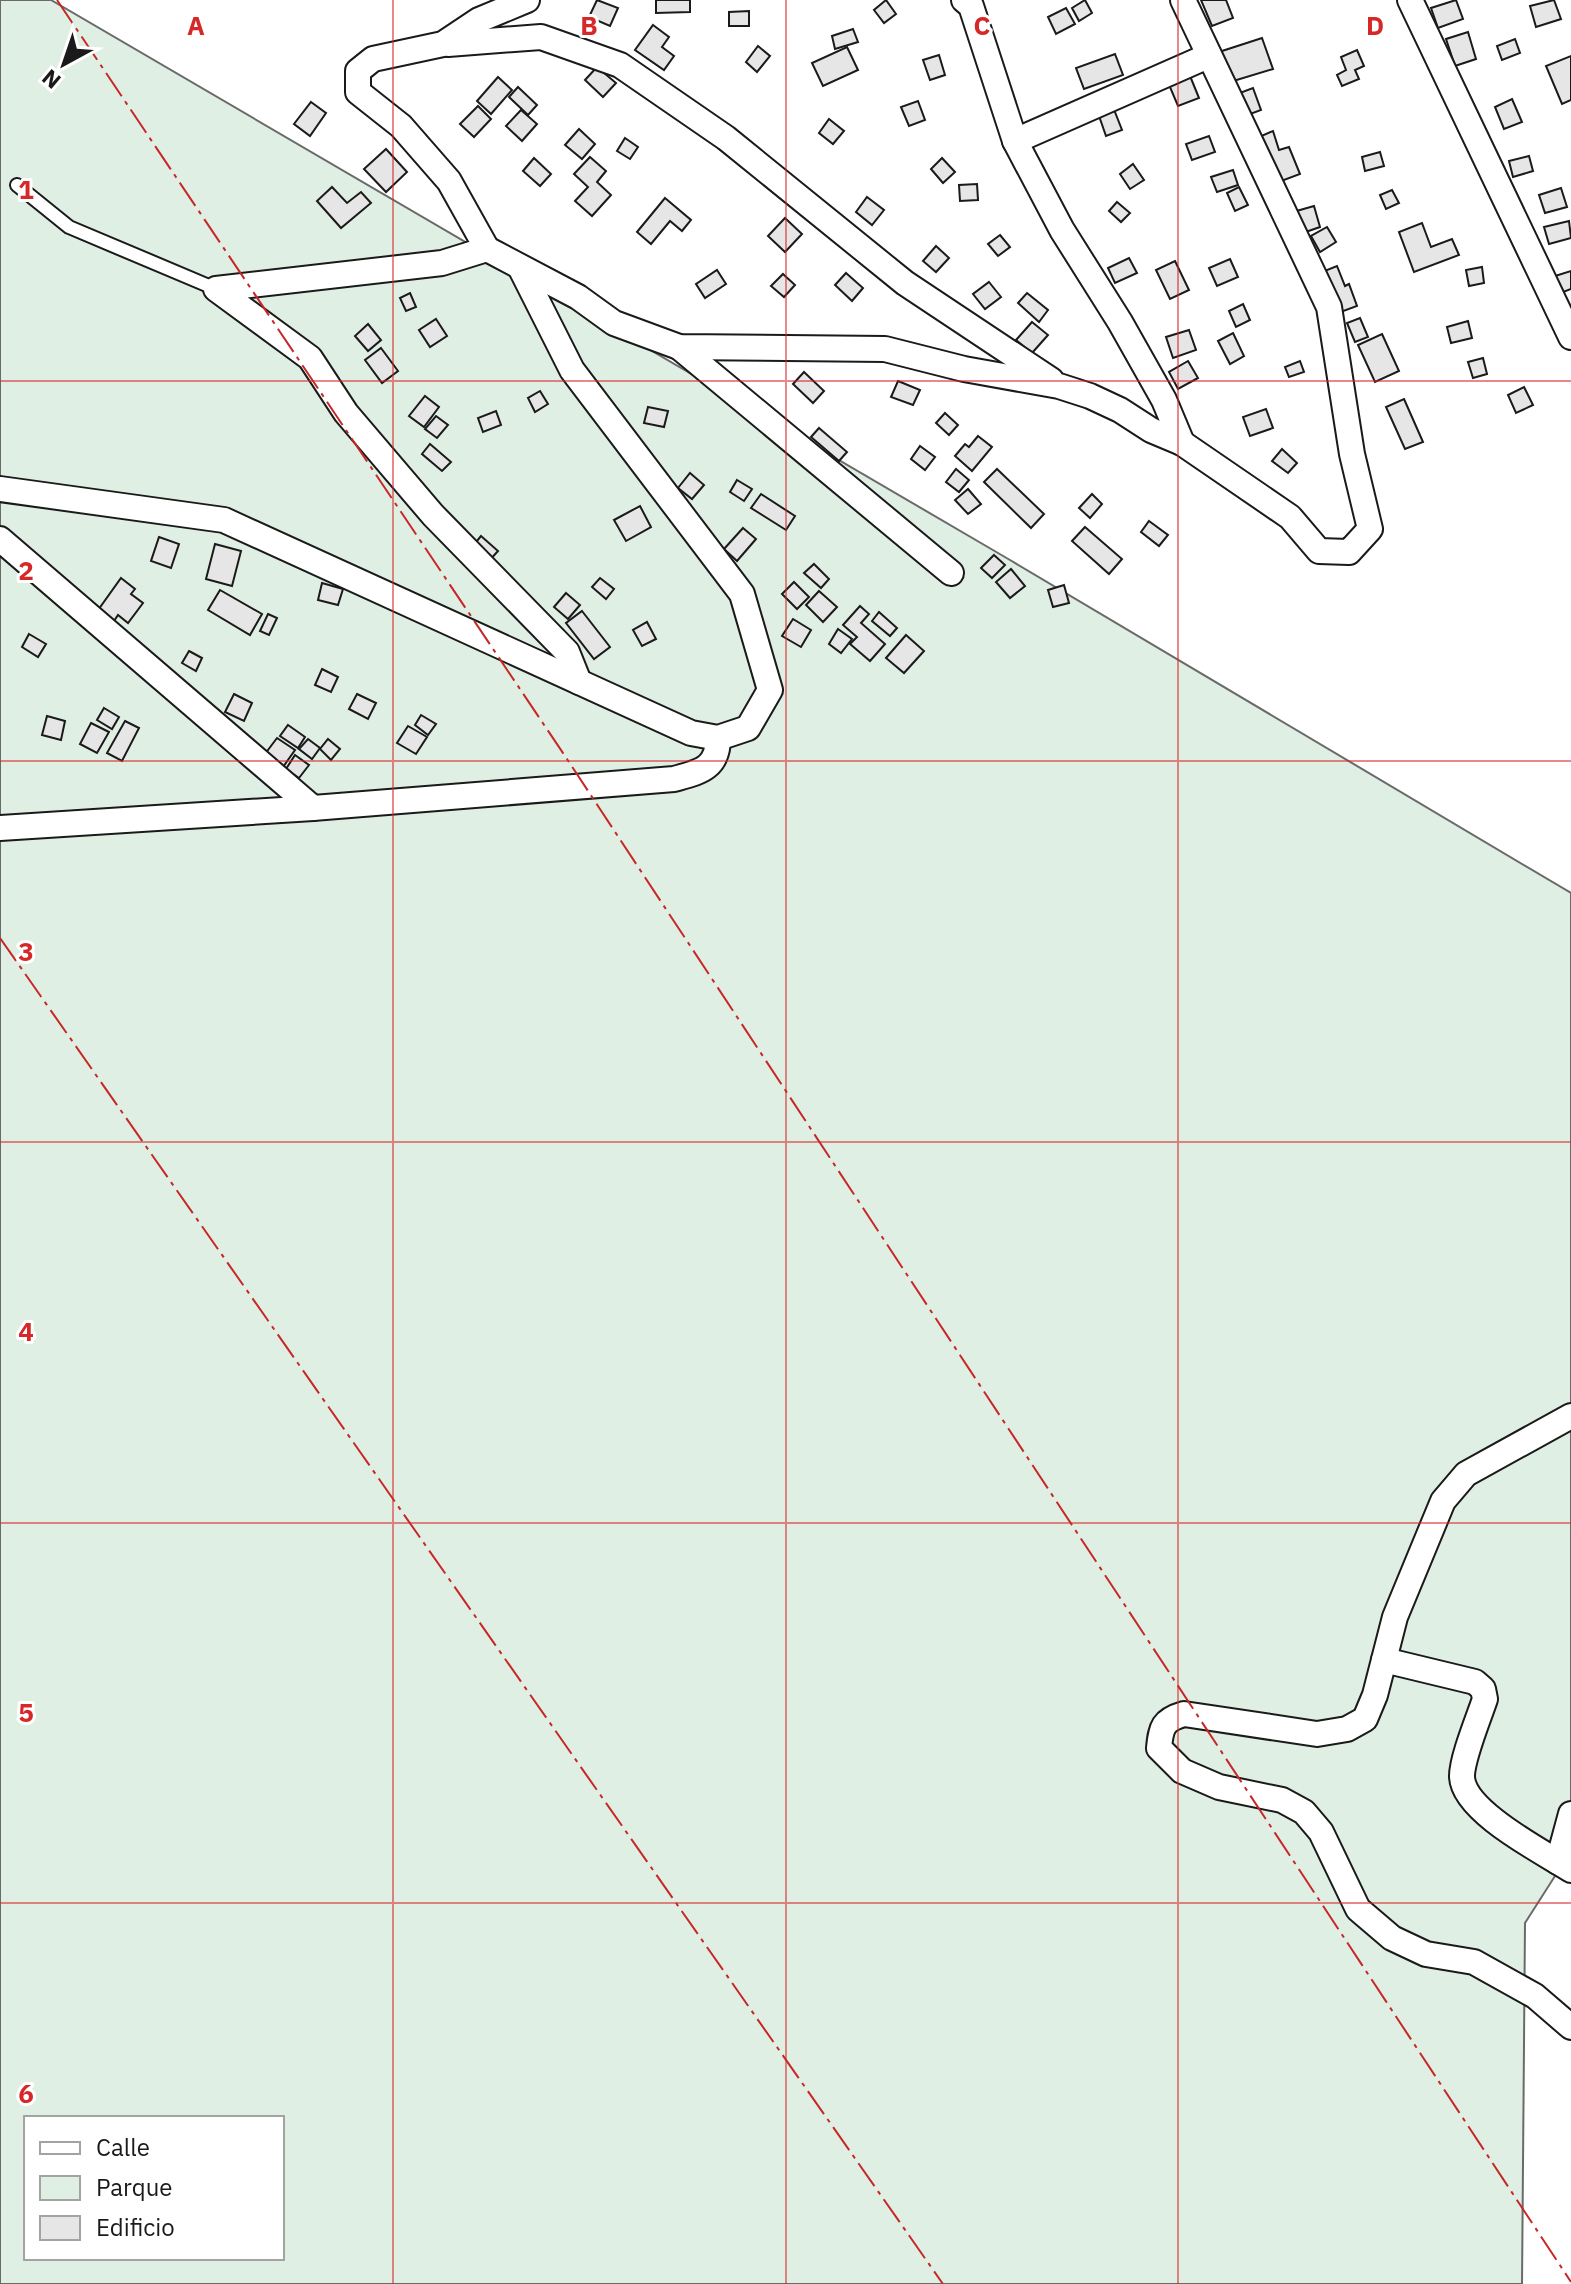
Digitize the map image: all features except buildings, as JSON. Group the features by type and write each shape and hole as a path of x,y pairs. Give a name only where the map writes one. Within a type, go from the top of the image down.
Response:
{"street":[{"path":"443,44 479,20 527,0"},
{"path":"964,0 971,6 1015,141 1062,230 1120,322 1164,400 1182,443"},
{"path":"679,347 885,349 964,369 1059,386 1120,410 1151,430 1182,443 1290,517 1319,551 1349,552 1370,529 1352,454 1329,307 1183,0"},
{"path":"1410,0 1571,337"},
{"path":"951,573 679,347 614,323 578,297 487,249 449,181 401,126 358,92 358,71 373,59 443,44 541,37 620,65 726,138 905,283 1059,386"},
{"path":"1015,141 1208,56"},
{"path":"216,289 442,263 487,249"},
{"path":"0,489 224,520 691,733 718,738 748,728 770,690 742,594 572,370 520,267"},
{"path":"216,289 310,358 346,413 433,515 567,652 579,682"},
{"path":"0,539 313,808"},
{"path":"0,828 313,808 674,779 704,770 718,753 718,738"},
{"path":"1571,1416 1466,1474 1443,1501 1395,1617 1375,1695 1365,1719 1347,1729 1317,1734 1184,1714 1170,1718 1160,1731 1159,1748 1182,1771 1219,1787 1282,1800 1304,1812 1321,1832 1358,1909 1392,1938 1426,1954 1474,1962 1535,1996 1571,2027"},
{"path":"1384,1660 1475,1682 1483,1689 1485,1699 1462,1774 1464,1790 1478,1807 1564,1866 1571,1814"}],"lane":[{"path":"17,185 69,227 216,289"}],"green space":[{"path":"0,0 51,0 1010,560 1571,893 1571,1851 1525,1923 1522,2284 0,2284"}],"power":[{"path":"57,0 567,759 1571,2282"},
{"path":"0,938 943,2284"}]}
